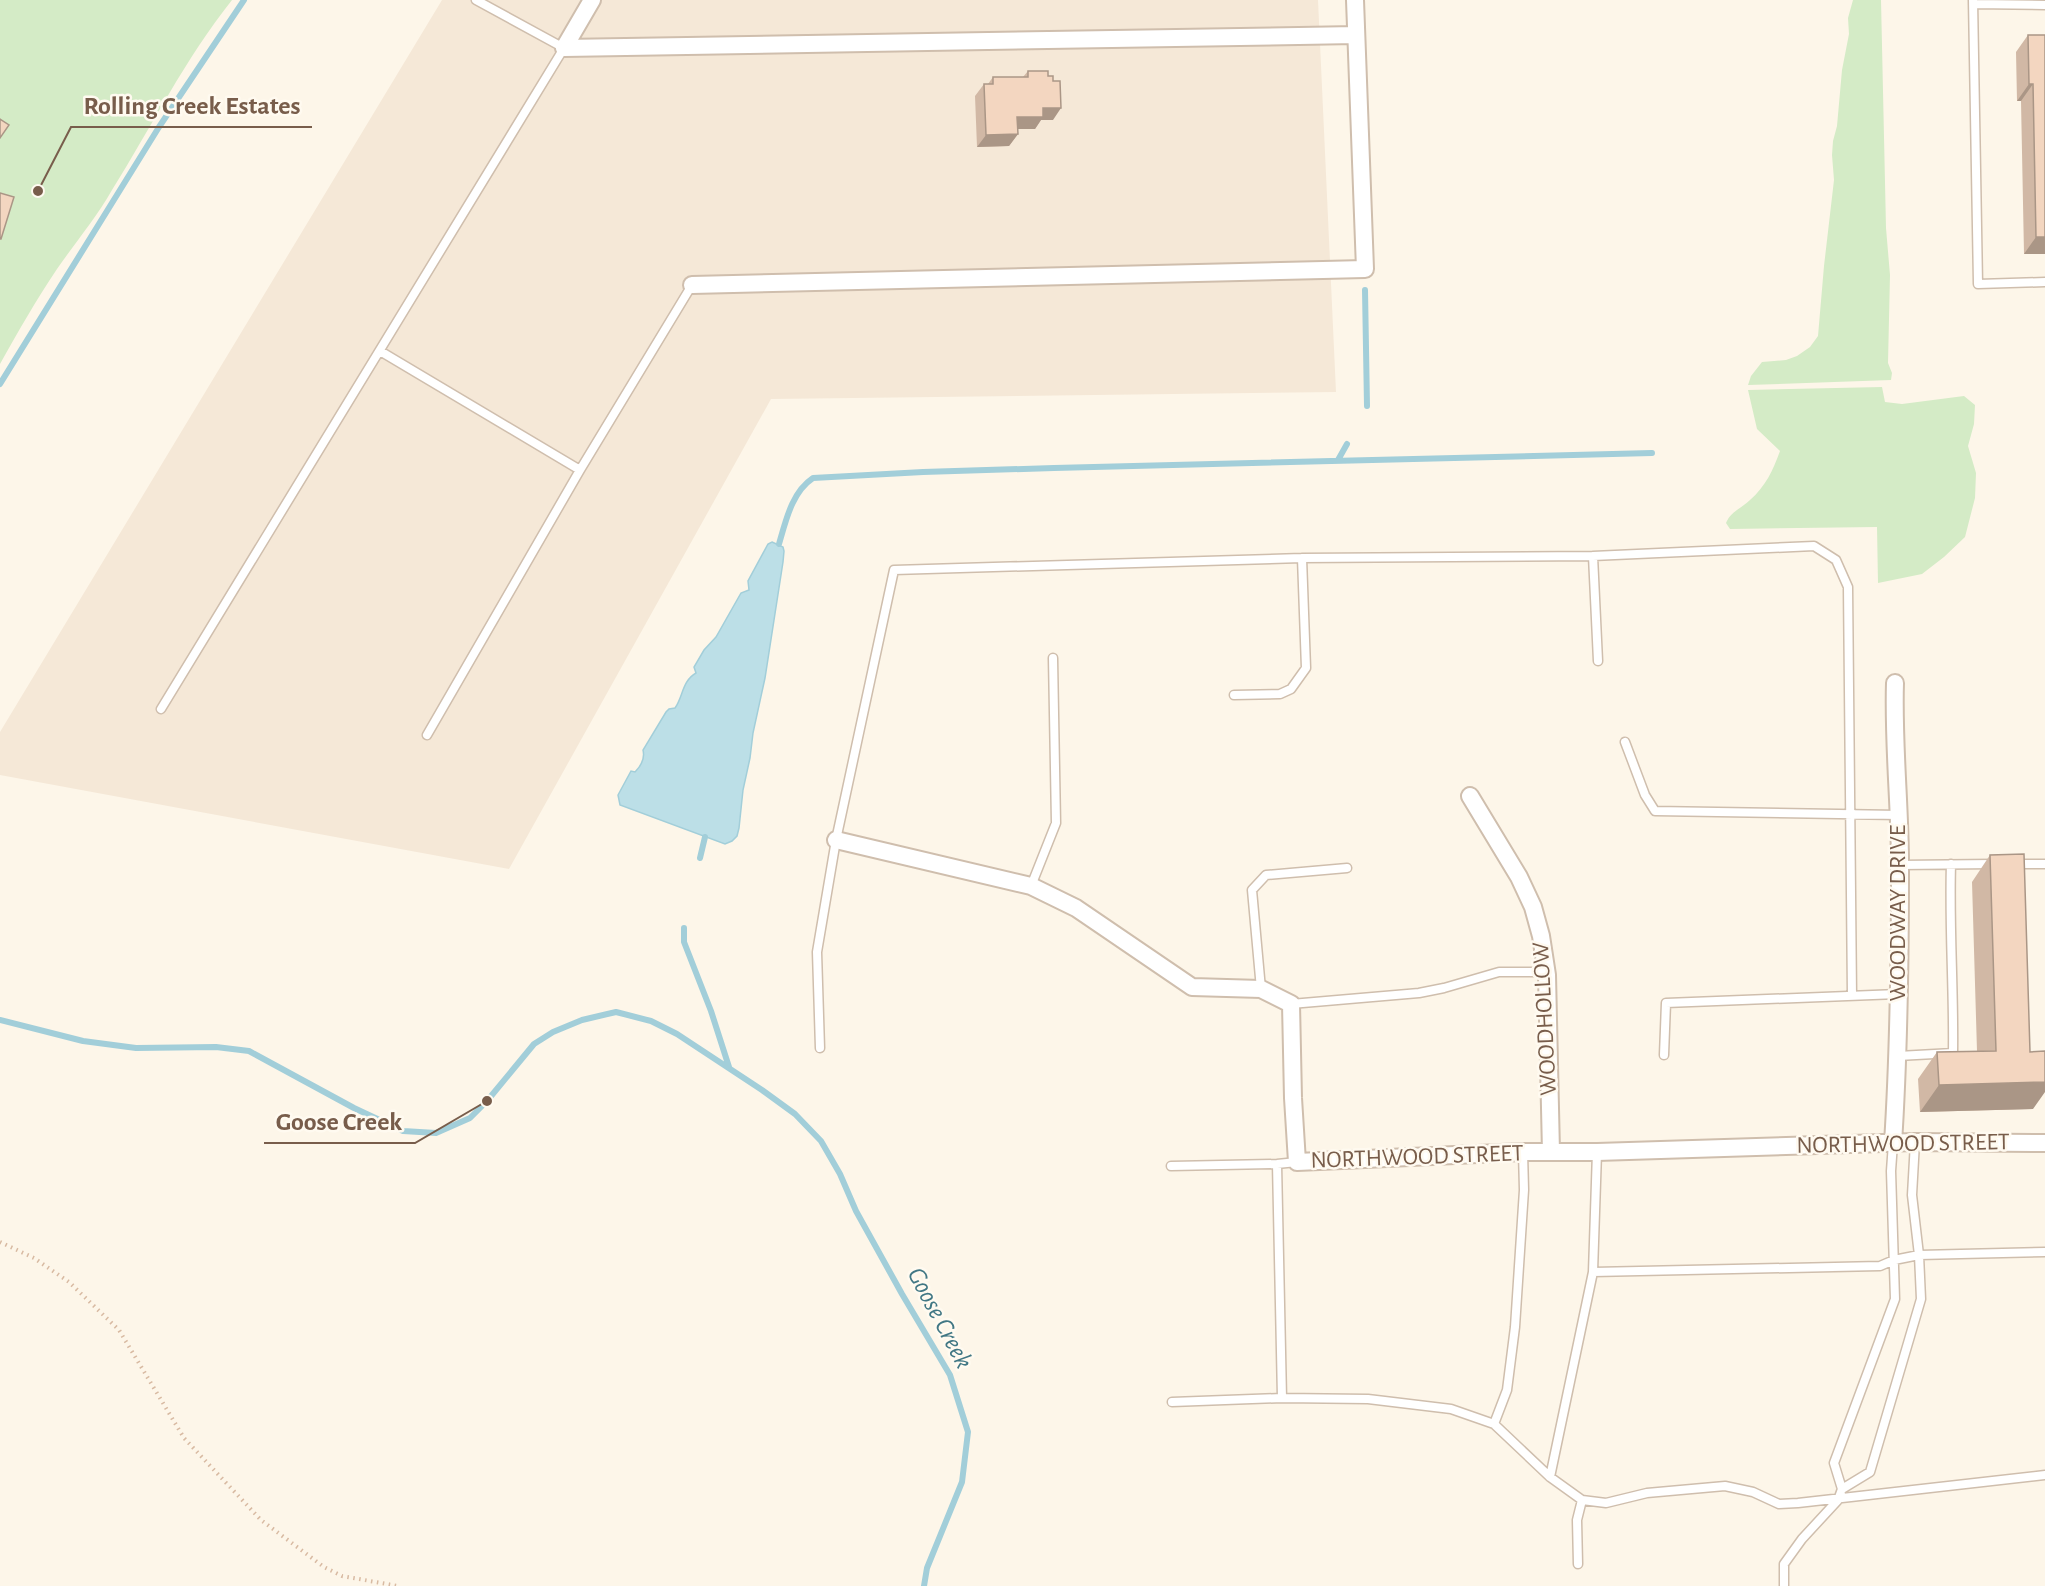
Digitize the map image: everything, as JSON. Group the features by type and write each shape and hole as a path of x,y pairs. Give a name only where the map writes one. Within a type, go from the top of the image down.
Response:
{"street":[{"path":"564,48 592,0"},
{"path":"692,285 1365,269 1355,0"},
{"path":"564,48 1356,35"},
{"name":"WOODWAY DRIVE","path":"1893,1143 1898,1056 1900,865 1894,727 1895,683"},
{"name":"WOODHOLLOW","path":"1470,795 1519,877 1533,907 1541,936 1546,972 1551,1152"},
{"path":"836,840 1031,886 1076,908 1192,987 1261,989 1291,1004"},
{"name":"NORTHWOOD STREET","path":"1291,1004 1297,1162 1523,1152 1597,1152 1915,1142 2045,1143"}],"lane":[{"path":"161,709 564,48 476,0"},
{"path":"2045,5 1973,2 1978,284 2045,282"},
{"path":"427,735 580,470 692,285"},
{"path":"380,351 580,470"},
{"path":"820,1048 817,952 836,840 894,570 1302,558 1593,556 1814,546 1836,560 1848,587 1852,996"},
{"path":"1593,556 1598,661"},
{"path":"1234,695 1280,694 1291,689 1306,668 1302,558"},
{"path":"1031,886 1056,823 1053,658"},
{"path":"1625,742 1645,795 1655,811 1899,815"},
{"path":"1898,1056 1953,1053 1951,864"},
{"path":"1900,865 1998,864"},
{"path":"2010,864 2045,864"},
{"path":"1261,989 1252,890 1266,875 1347,868"},
{"path":"1291,1004 1419,993 1499,972 1546,972"},
{"path":"1664,1055 1666,1003 1898,994"},
{"path":"1842,1489 1870,1472 1921,1299 1912,1195 1915,1142"},
{"path":"1784,1586 1784,1564 1802,1539 1838,1500 1842,1489 1834,1463 1895,1299 1891,1171 1893,1143"},
{"path":"1494,1424 1507,1390 1515,1328 1524,1190 1523,1152"},
{"path":"1550,1477 1593,1272 1597,1152"},
{"path":"1171,1166 1297,1162"},
{"path":"1277,1164 1282,1398"},
{"path":"1593,1272 1880,1266 1894,1260 1919,1256 2045,1251"},
{"path":"1172,1402 1282,1398 1368,1400 1451,1409 1494,1424 1550,1477 1582,1500 1606,1503 1647,1493 1725,1486 1753,1492 1779,1504 1838,1500 2045,1475"},
{"path":"1578,1564 1577,1520 1582,1500"}],"path":[{"path":"0,1242 34,1258 69,1282 118,1330 184,1438 261,1520 324,1567 342,1576 398,1586"}],"shaded area":[{"path":"442,0 1318,0 1336,392 771,399 509,869 0,775 0,732"}],"green space":[{"path":"0,0 232,0 184,69 106,200 49,281 0,364"},
{"path":"1853,0 1881,0 1886,228 1890,275 1888,363 1892,373 1891,380 1748,385 1751,376 1762,362 1786,360 1797,356 1810,347 1818,336 1834,180 1833,141 1849,34 1848,18"},
{"path":"1882,387 1885,402 1902,404 1964,396 1975,405 1974,424 1968,446 1976,473 1975,498 1965,537 1944,557 1922,574 1878,583 1877,527 1730,529 1726,523 1728,519 1765,483 1780,451 1757,429 1748,390"}],"water":[{"path":"772,542 783,547 784,551 765,678 743,790 739,828 737,836 725,844 620,805 618,795 631,771 635,772 641,765 643,750 666,712 678,704 685,685 696,673 694,667 704,650 716,637 741,593 749,590 748,581 768,544"}],"building":[{"path":"2028,35 2045,35 2045,237 2036,237 2033,84 2029,84"},
{"path":"1028,71 1048,71 1048,76 1053,76 1053,81 1060,81 1061,108 1043,108 1043,117 1017,117 1018,134 986,135 984,84 993,84 993,77 1028,77"},
{"path":"0,119 9,125 0,138"},
{"path":"0,193 14,197 1,239 0,239"},
{"path":"2024,854 2030,1052 2045,1051 2045,1082 1939,1085 1937,1052 1996,1051 1990,855"}],"waterway":[{"path":"0,384 159,127 244,0"},
{"path":"1365,290 1367,406"},
{"path":"1338,460 1347,444"},
{"path":"779,544 787,516 795,499 813,478 1054,468 1652,453"},
{"path":"700,858 705,837"},
{"path":"684,928 684,942 711,1011 729,1067"},
{"name":"Goose Creek","path":"0,1020 83,1041 136,1048 216,1047 249,1051 354,1108 403,1131 436,1133 470,1118 534,1044 553,1032 582,1020 616,1012 651,1021 677,1034 795,1114 821,1141 840,1174 856,1211 950,1375 968,1432 962,1482 927,1568 924,1586"}],"place":[{"name":"Rolling Creek Estates","path":"38,191"},
{"name":"Goose Creek","path":"487,1101"}]}
